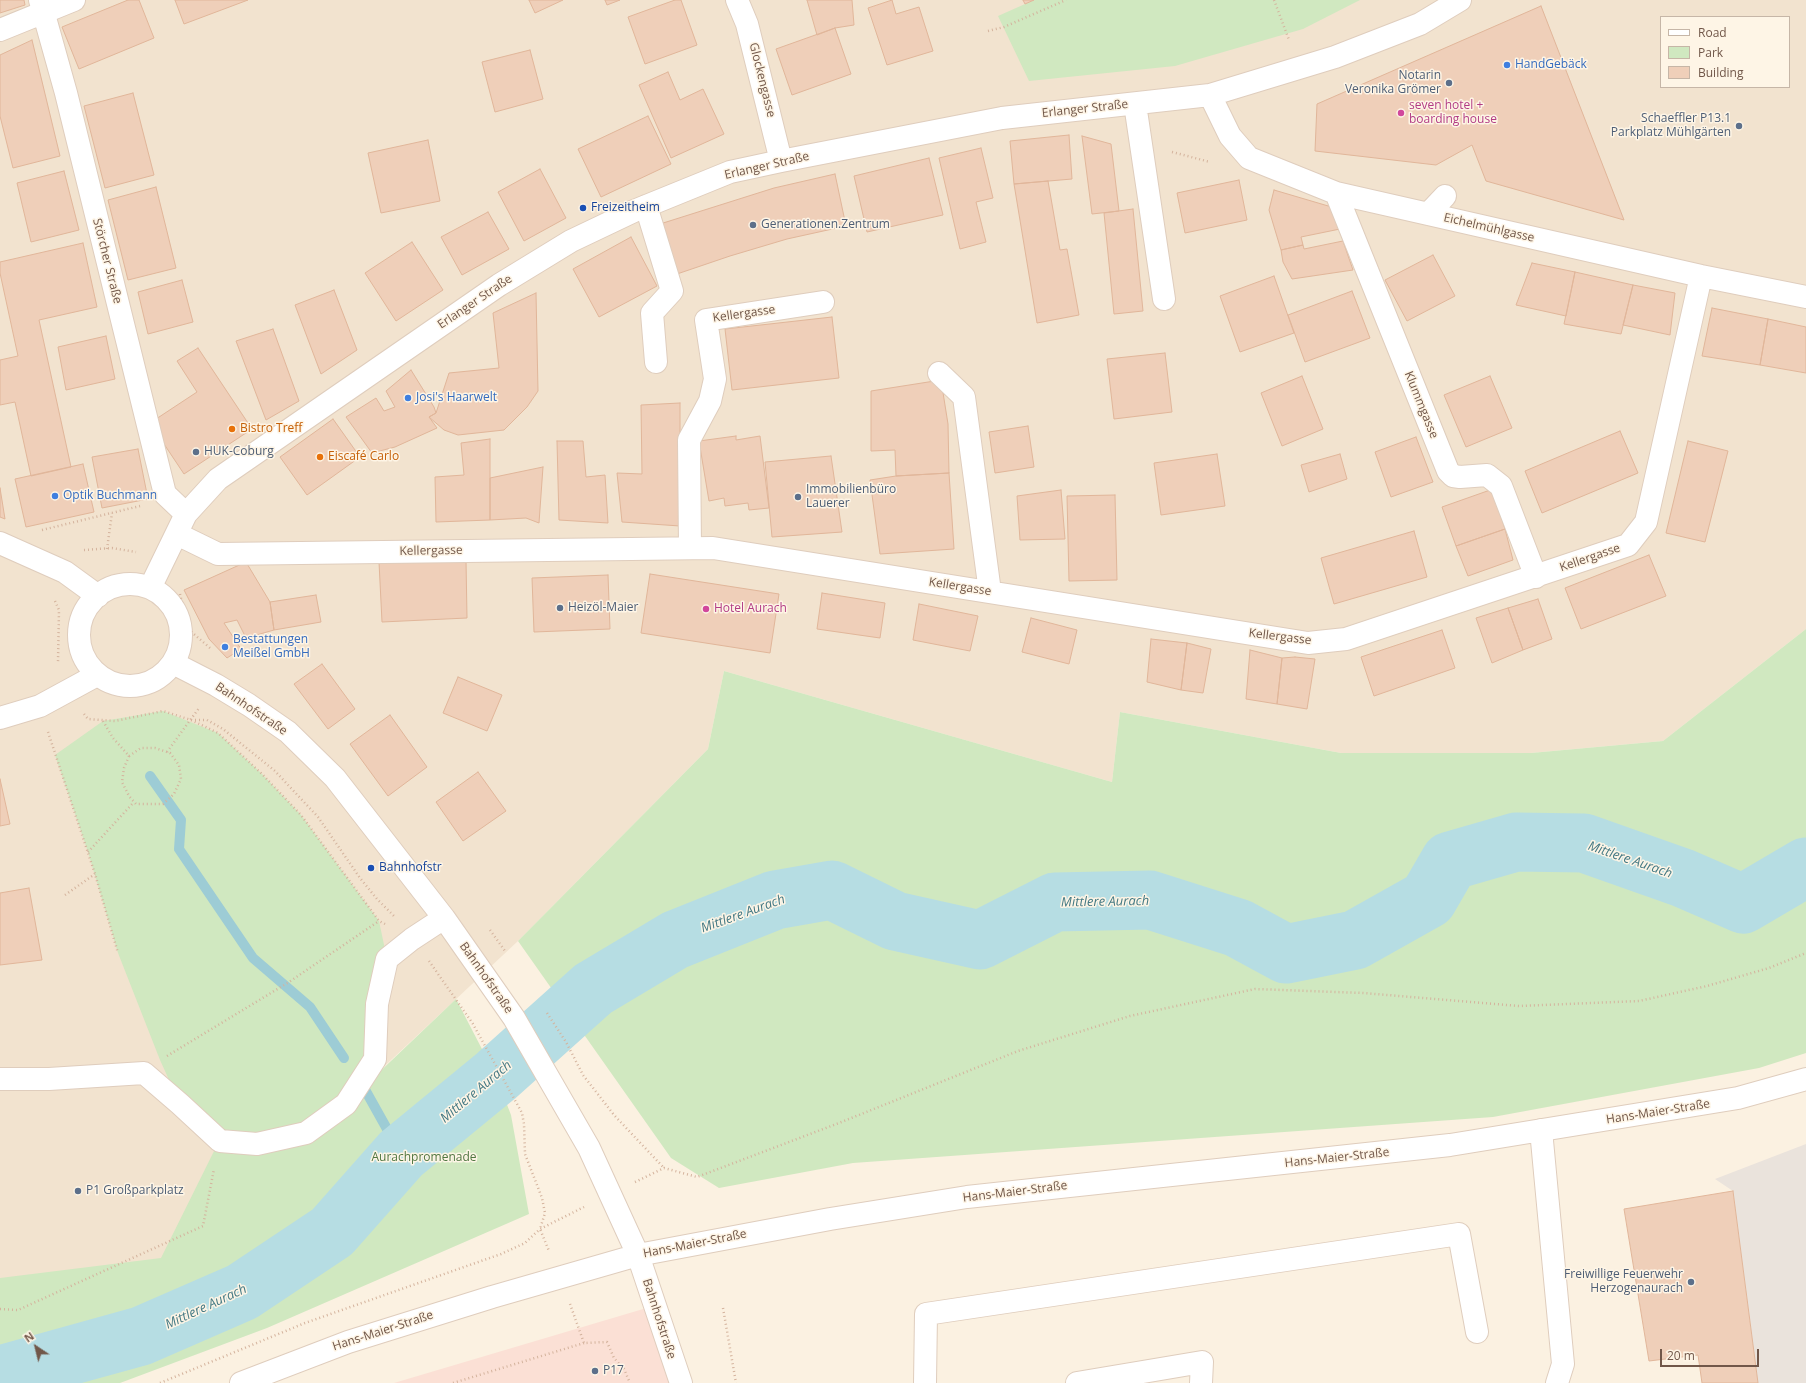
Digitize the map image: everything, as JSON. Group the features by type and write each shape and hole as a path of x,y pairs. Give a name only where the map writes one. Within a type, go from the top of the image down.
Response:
{"street":[{"path":"0,30 41,6 74,0"},
{"name":"Glockengasse","path":"737,0 747,24 781,161"},
{"name":"Erlanger Straße","path":"150,588 186,514 218,479 499,285 571,241 646,206 730,172 781,161 1002,118 1210,96 1334,57 1420,24 1460,0"},
{"name":"Störcher Straße","path":"41,6 66,93 165,494 186,514"},
{"name":"Eichelmühlgasse","path":"1210,96 1230,136 1249,158 1336,193 1701,276 1806,297"},
{"path":"1135,104 1164,299"},
{"name":"Klummgasse","path":"1336,193 1448,471 1453,476 1460,477 1487,475 1501,486 1536,577"},
{"path":"1428,214 1444,196"},
{"path":"646,206 672,292 652,313 656,362"},
{"name":"Kellergasse","path":"177,534 218,554 713,548 1308,643 1346,640 1628,545 1646,522 1701,276"},
{"name":"Kellergasse","path":"690,548 689,440 710,401 715,379 706,320 823,302"},
{"path":"939,373 964,397 990,592"},
{"path":"0,543 65,572 98,596"},
{"path":"132,584 150,588 166,598 176,612 182,629 180,647 173,663 158,679 138,686 116,685 98,675 86,661 80,645 80,628 85,611 98,596 112,587 132,584"},
{"name":"Bahnhofstraße","path":"173,663 243,701 288,732 335,778 444,918 468,952 514,1018 589,1148 638,1255 680,1383"},
{"path":"0,718 40,706 98,675"},
{"path":"0,1079 49,1079 144,1073 220,1141 257,1144 306,1133 346,1104 376,1058 377,1004 387,959 412,939 444,918"},
{"name":"Hans-Maier-Straße","path":"240,1383 348,1342 560,1277 638,1255 830,1219 967,1197 1450,1145 1738,1098 1806,1079"},
{"path":"1541,1130 1563,1364 1557,1383"},
{"path":"925,1383 926,1314 1459,1234 1477,1332"},
{"path":"1077,1383 1202,1362 1201,1383"}],"path":[{"path":"988,31 1004,27 1066,0"},
{"path":"1274,0 1290,43"},
{"path":"41,530 146,504"},
{"path":"107,549 112,513"},
{"path":"135,552 78,548 65,572 51,592 59,610 58,666 51,681 88,719 115,721 163,710 191,720 218,733 262,774 301,815 379,921 280,988 160,1060"},
{"path":"40,706 95,874 118,953"},
{"path":"103,720 114,738 129,756"},
{"path":"167,752 191,720"},
{"path":"191,720 207,720 223,728 275,771 318,817 360,878 412,939"},
{"path":"142,748 155,748 167,752 170,753 179,765 181,779 174,794 163,804 136,804 129,796 122,782 124,768 129,756 142,748"},
{"path":"88,852 134,802"},
{"path":"65,895 95,874"},
{"path":"583,1074 614,1115 664,1168 697,1177 839,1123 1018,1051 1130,1016 1255,989 1363,993 1518,1006 1640,1001 1707,986 1763,970 1806,953"},
{"path":"442,979 473,1024 522,1113 524,1124 524,1154 542,1198 545,1213 540,1229 560,1277 584,1343"},
{"path":"0,1309 18,1310 203,1226 220,1141"},
{"path":"160,1383 305,1323 501,1254 525,1243 540,1229 664,1168"},
{"path":"723,1308 736,1383"},
{"path":"453,1383 584,1343 607,1342 614,1358 624,1369 630,1383"}],"shaded area":[{"path":"0,0 1806,0 1806,629 1663,741 1531,753 1341,753 1120,712 1112,782 724,671 708,749 518,941 166,1271 0,1303"},
{"path":"1806,1144 1806,1383 1758,1383 1733,1191 1715,1179"},
{"path":"660,1304 675,1383 394,1383"}],"green space":[{"path":"1034,0 1360,0 1303,29 1175,66 1029,81 998,16"},
{"path":"1806,629 1806,1053 1759,1068 1493,1117 853,1163 719,1188 671,1158 518,941 708,749 724,671 1112,782 1120,712 1341,753 1531,753 1663,741"},
{"name":"Aurachpromenade","path":"163,711 218,733 262,774 301,815 379,921 387,959 375,1059 348,1102 456,999 496,1076 511,1115 529,1214 267,1328 120,1383 0,1383 0,1278 161,1258 219,1141 180,1104 160,1060 118,953 88,852 55,755 103,721"}],"building":[{"path":"0,0 24,0 25,5 0,13"},
{"path":"128,0 139,0 154,38 79,69 62,27"},
{"path":"175,0 248,0 184,24"},
{"path":"529,0 563,0 535,13"},
{"path":"605,0 620,0 607,5"},
{"path":"675,0 681,0 697,45 645,64 628,17"},
{"path":"807,0 852,0 854,25 835,28 817,35"},
{"path":"892,0 896,14 919,7 933,51 887,65 868,8"},
{"path":"1023,0 1034,0 1025,4"},
{"path":"1541,6 1624,220 1486,181 1472,145 1436,165 1315,151 1317,104"},
{"path":"835,28 851,74 792,95 776,49"},
{"path":"32,40 60,156 13,168 0,116 0,55"},
{"path":"530,50 543,99 495,112 482,62"},
{"path":"668,72 680,100 703,89 724,134 671,158 639,85"},
{"path":"133,93 154,175 105,188 84,106"},
{"path":"648,116 671,164 601,197 578,149"},
{"path":"1069,135 1072,179 1014,184 1010,141"},
{"path":"1082,136 1111,144 1119,211 1092,214"},
{"path":"428,140 440,201 381,213 368,153"},
{"path":"981,148 993,198 976,202 986,242 960,249 939,158"},
{"path":"929,158 943,215 867,232 854,176"},
{"path":"540,169 566,218 524,241 498,192"},
{"path":"64,171 79,230 31,242 17,183"},
{"name":"Generationen.Zentrum","path":"835,174 846,226 787,239 677,274 660,224 774,188"},
{"path":"1239,180 1247,220 1185,233 1177,193"},
{"path":"1048,181 1060,250 1067,249 1079,315 1037,323 1014,184"},
{"path":"156,187 176,268 128,280 108,200"},
{"path":"1274,190 1335,208 1340,229 1301,237 1303,245 1281,250 1269,210"},
{"path":"1133,209 1143,311 1114,314 1104,213"},
{"path":"488,212 509,249 462,275 441,237"},
{"path":"631,237 657,286 599,317 573,269"},
{"path":"1343,241 1353,270 1292,279 1283,262 1281,250 1303,245 1304,249"},
{"path":"412,242 443,290 396,321 365,273"},
{"path":"83,243 97,307 39,320 71,467 31,476 15,402 0,405 0,360 18,356 0,273 0,262"},
{"path":"1433,255 1455,296 1407,321 1385,280"},
{"path":"1532,263 1575,272 1566,316 1516,305"},
{"path":"1575,272 1633,285 1621,334 1564,324"},
{"path":"1274,276 1294,333 1240,352 1220,296"},
{"path":"182,280 193,322 148,334 138,292"},
{"path":"1633,285 1675,293 1670,335 1623,325"},
{"path":"334,290 357,350 321,374 295,305"},
{"path":"1352,291 1370,338 1305,362 1288,315"},
{"path":"536,293 538,391 527,407 504,430 458,435 444,430 429,417 436,413 449,373 499,368 493,313"},
{"path":"1712,308 1768,319 1760,365 1702,356"},
{"path":"832,317 839,378 732,390 725,329"},
{"path":"1768,319 1806,327 1806,373 1760,365"},
{"path":"273,329 299,401 266,420 236,341"},
{"path":"106,336 115,379 66,390 58,347"},
{"path":"198,348 252,429 184,474 150,423 197,392 177,361"},
{"path":"1165,353 1172,412 1114,419 1107,359"},
{"path":"411,370 434,407 436,413 429,417 437,428 395,447 372,453 346,417 376,398 384,411 395,407 386,391"},
{"path":"1302,376 1323,429 1282,446 1261,393"},
{"path":"1490,376 1512,428 1466,447 1444,395"},
{"path":"941,380 948,424 949,473 896,476 895,450 871,451 871,391"},
{"path":"680,403 680,526 622,522 617,473 642,474 641,405"},
{"name":"Eiscafé Carlo","path":"333,419 360,457 307,495 280,457"},
{"path":"1028,426 1034,467 995,473 989,432"},
{"path":"1620,431 1638,473 1542,513 1525,471"},
{"path":"736,436 736,440 760,436 769,508 749,510 748,503 725,506 724,498 709,501 699,441"},
{"path":"1416,437 1433,482 1391,497 1375,452"},
{"path":"490,439 490,520 436,522 435,477 464,475 461,443"},
{"path":"557,441 583,441 586,477 605,475 608,523 559,520"},
{"path":"1688,441 1728,451 1705,542 1666,533"},
{"path":"138,449 148,499 102,508 92,457"},
{"path":"1217,454 1225,506 1161,515 1154,463"},
{"path":"1340,454 1347,479 1309,492 1301,465"},
{"path":"831,456 842,532 772,537 765,462"},
{"name":"Optik Buchmann","path":"83,464 94,512 26,527 15,479"},
{"path":"543,467 539,523 526,518 490,520 490,478"},
{"path":"949,473 954,549 880,554 870,480 896,476"},
{"path":"0,488 5,519 0,517"},
{"path":"1493,489 1505,529 1456,546 1442,507"},
{"path":"1061,490 1065,539 1020,540 1017,496"},
{"path":"1115,495 1117,580 1069,581 1067,496"},
{"path":"1505,529 1513,560 1468,576 1456,546"},
{"path":"1414,531 1427,577 1334,604 1321,558"},
{"path":"1649,555 1666,596 1581,629 1565,588"},
{"path":"466,560 467,618 382,622 379,562"},
{"path":"246,562 270,602 274,630 246,638 237,620 224,623 241,649 227,658 209,639 184,590"},
{"path":"650,574 779,594 770,653 641,633"},
{"path":"608,575 610,629 534,632 532,578"},
{"path":"822,593 885,603 880,638 817,629"},
{"path":"316,595 321,622 274,630 270,602"},
{"path":"1538,599 1552,639 1523,650 1508,608"},
{"path":"919,604 978,616 970,651 913,640"},
{"path":"1508,608 1523,650 1492,663 1476,618"},
{"path":"1031,618 1077,630 1069,664 1022,652"},
{"path":"1442,630 1455,668 1374,696 1361,657"},
{"path":"1151,639 1187,643 1181,690 1147,682"},
{"path":"1187,643 1211,649 1203,693 1181,690"},
{"path":"1250,650 1282,658 1277,704 1246,699"},
{"path":"1295,657 1315,659 1307,709 1277,704 1282,658"},
{"path":"322,664 355,709 328,729 294,684"},
{"path":"458,677 502,695 487,731 443,713"},
{"path":"390,715 427,767 388,796 350,744"},
{"path":"478,772 506,811 463,841 436,802"},
{"path":"0,779 10,824 0,826"},
{"path":"29,888 42,960 0,965 0,893"},
{"name":"Freiwillige Feuerwehr Herzogenaurach","path":"1733,1191 1758,1383 1702,1383 1698,1355 1649,1361 1624,1209"}],"waterway":[{"path":"150,776 181,820 179,849 253,958 310,1007 344,1058"},
{"name":"Mittlere Aurach","path":"0,1375 141,1336 242,1292 332,1232 401,1154 496,1076 593,989 675,940 775,900 832,890 895,921 980,940 1055,902 1150,900 1238,928 1286,954 1355,940 1428,899 1450,861 1516,842 1584,843 1683,878 1743,904 1806,867"},
{"path":"363,1086 401,1154"}],"place":[{"name":"HandGebäck","path":"1507,65"},
{"name":"Notarin Veronika Grömer","path":"1449,83"},
{"name":"seven hotel + boarding house","path":"1401,113"},
{"name":"Schaeffler P13.1 Parkplatz Mühlgärten","path":"1739,126"},
{"name":"Freizeitheim","path":"583,208"},
{"name":"Generationen.Zentrum","path":"753,225"},
{"name":"Josi's Haarwelt","path":"408,398"},
{"name":"Bistro Treff","path":"232,429"},
{"name":"HUK-Coburg","path":"196,452"},
{"name":"Eiscafé Carlo","path":"320,457"},
{"name":"Optik Buchmann","path":"55,496"},
{"name":"Immobilienbüro Lauerer","path":"798,497"},
{"name":"Heizöl-Maier","path":"560,608"},
{"name":"Hotel Aurach","path":"706,609"},
{"name":"Bestattungen Meißel GmbH","path":"225,647"},
{"name":"Bahnhofstr","path":"371,868"},
{"name":"P1 Großparkplatz","path":"78,1191"},
{"name":"Freiwillige Feuerwehr Herzogenaurach","path":"1691,1282"},
{"name":"P17","path":"595,1371"}]}
